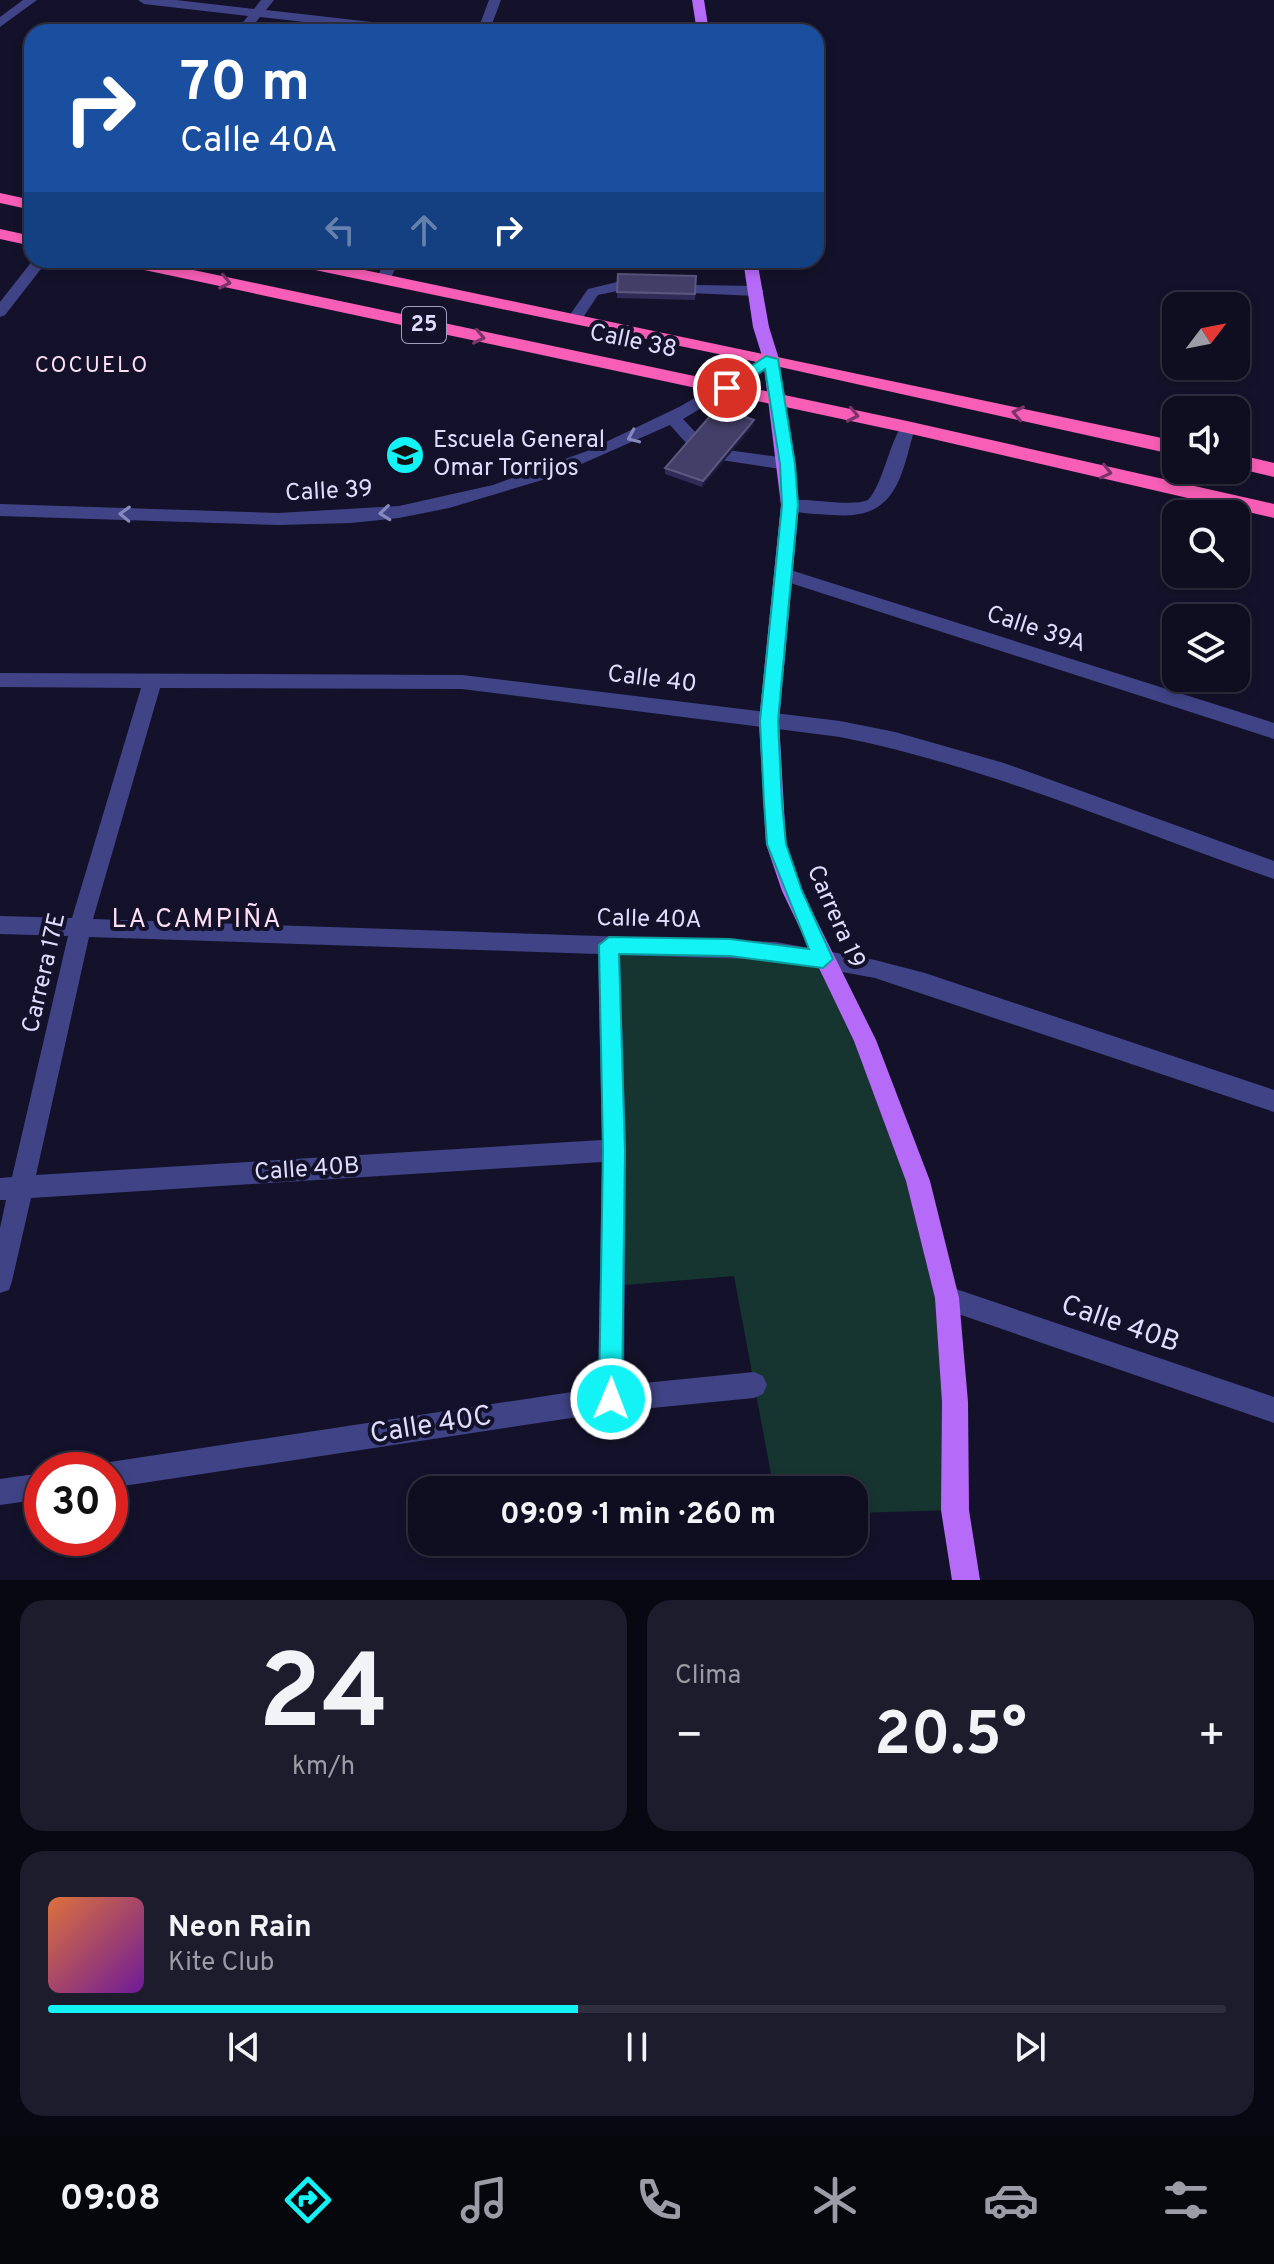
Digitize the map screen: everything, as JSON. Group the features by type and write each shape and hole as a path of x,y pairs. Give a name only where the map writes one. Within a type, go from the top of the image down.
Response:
{"highway":[{"path":"0,198 24,203"},
{"path":"0,234 24,239"},
{"name":"Calle 38","path":"159,268 907,427 1274,511"},
{"name":"Calle 38","path":"328,268 771,359 1162,445"},
{"path":"1250,464 1274,470"}],"main road":[{"path":"698,0 702,24"},
{"name":"Carrera 19","path":"752,268 761,327 771,359 790,505 769,721 776,844 792,891 865,1040 918,1181 947,1298 955,1402 955,1510 966,1580"}],"street":[{"path":"0,23 31,0"},
{"path":"144,0 353,24"},
{"path":"246,24 268,0"},
{"path":"486,24 495,0"},
{"path":"0,312 35,268"},
{"path":"383,280 388,268"},
{"path":"575,319 593,292 617,287"},
{"path":"695,290 756,291"},
{"name":"Calle 39","path":"0,510 292,520 397,512 492,490 542,473 673,418 771,359"},
{"path":"673,418 693,440"},
{"path":"790,505 851,512 868,509 882,500 907,427"},
{"path":"727,456 787,464"},
{"name":"Calle 39A","path":"784,574 1274,731"},
{"name":"Calle 40","path":"0,680 462,682 895,738 955,755 1274,870"},
{"name":"Carrera 17E","path":"0,1281 11,1189 81,925 153,680"},
{"name":"Calle 40A","path":"0,925 81,925 730,947 823,959 925,983 1274,1101"},
{"path":"609,945 614,1150 611,1399"},
{"name":"Calle 40B","path":"11,1189 614,1150"},
{"name":"Calle 40B","path":"947,1298 1274,1410"},
{"name":"Calle 40C","path":"128,1472 611,1399 754,1385"},
{"path":"0,1492 24,1489"}],"green space":[{"path":"609,945 823,959 865,1040 947,1297 955,1510 868,1513 868,1476 771,1476 734,1276 613,1286"}],"building":[{"path":"618,274 696,276 695,294 617,292"},
{"path":"718,407 754,420 703,481 665,468"}],"place":[{"name":"Escuela General Omar Torrijos","path":"405,455"}],"district":[{"name":"COCUELO","path":"92,366"},
{"name":"LA CAMPIÑA","path":"197,920"}],"route":[{"path":"611,1399 614,1150 609,945 730,947 823,959 792,891 776,844 769,721 790,505 771,359 727,388"}]}
